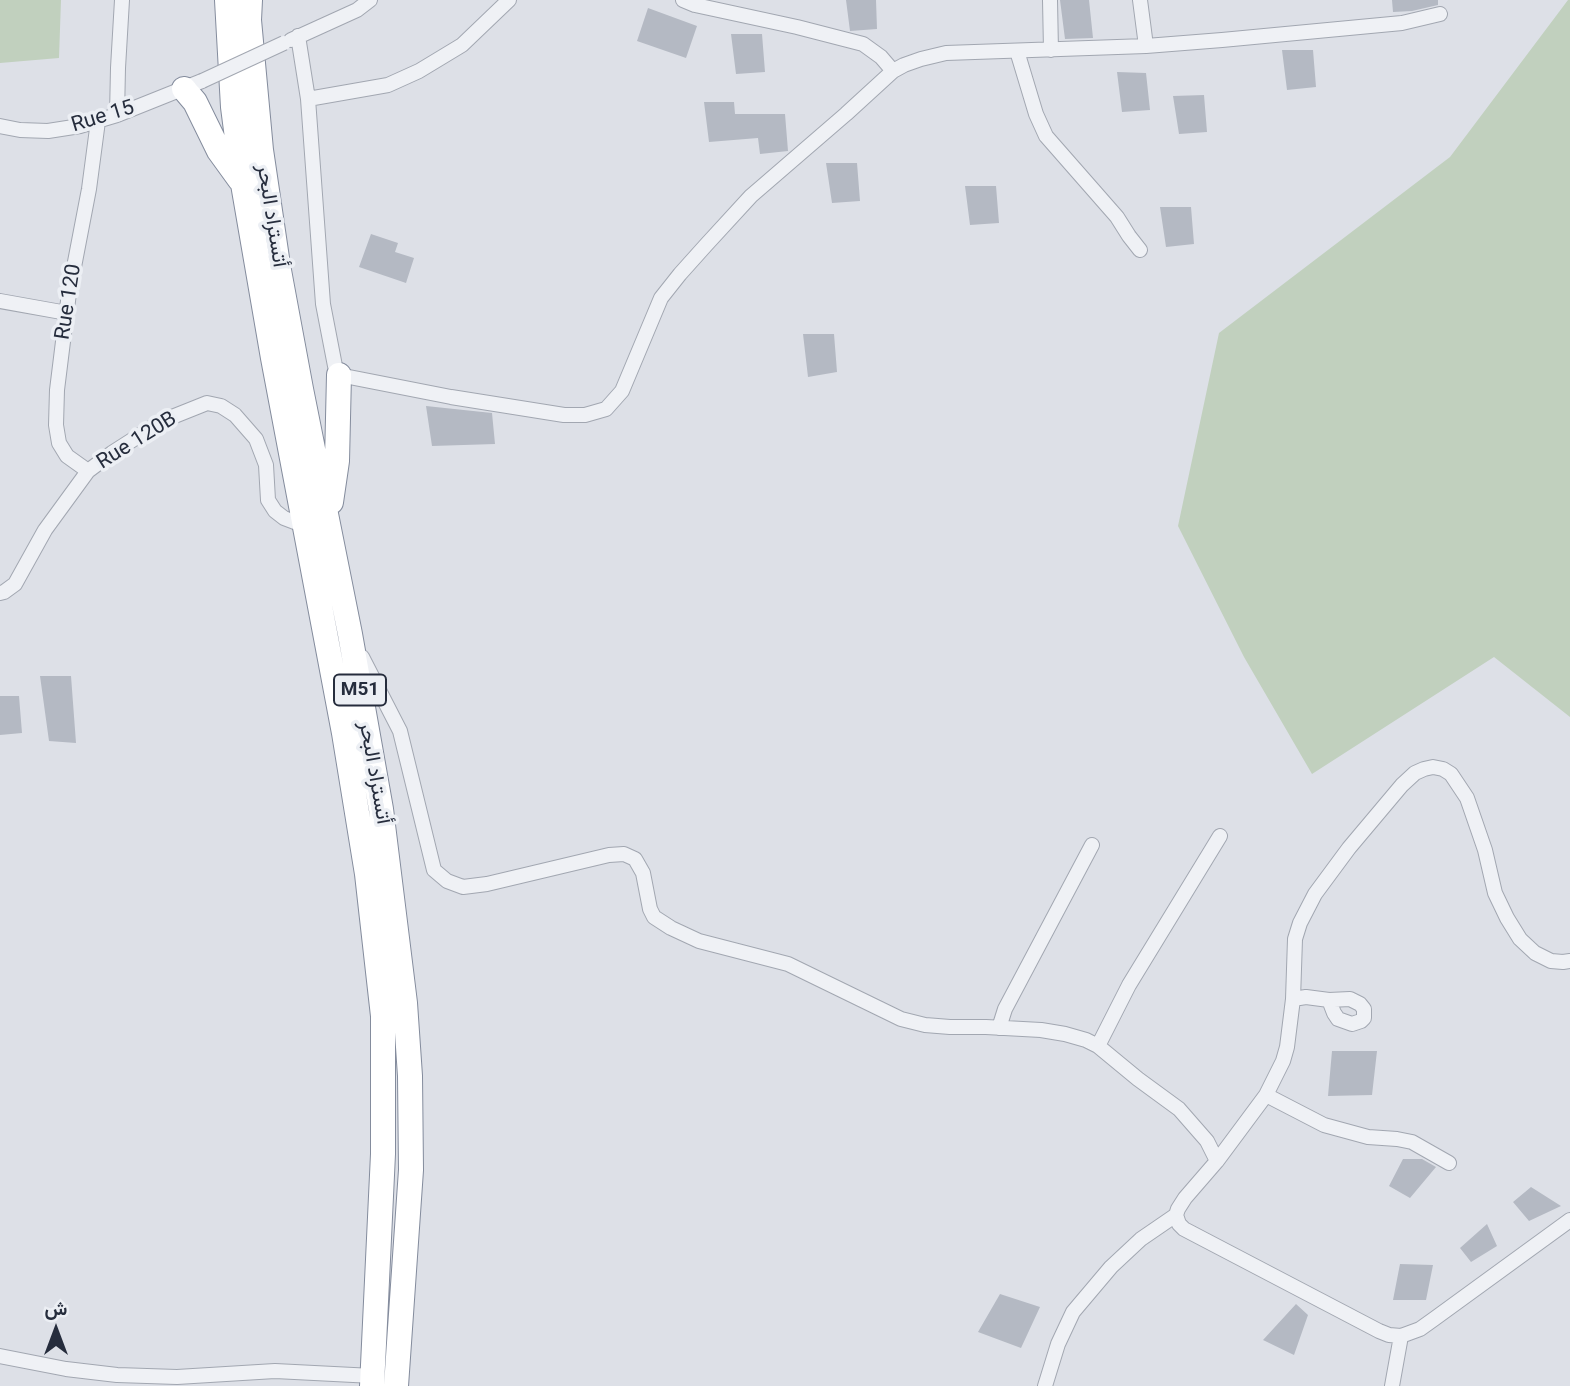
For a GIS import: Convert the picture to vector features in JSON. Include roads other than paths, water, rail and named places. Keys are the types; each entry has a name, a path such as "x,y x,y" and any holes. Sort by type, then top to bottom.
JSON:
{"highway":[{"name":"أتستراد البحر","path":"227,0 233,107 243,184 273,358 316,525 350,634 383,822 405,1003 411,1170 381,1383"},
{"name":"أتستراد البحر","path":"250,0 249,20 261,150 344,733 367,874 383,1016 381,1383"},
{"path":"193,85 195,102 219,151 243,184"},
{"path":"316,525 337,461 339,375"}],"street":[{"path":"117,115 122,0"},
{"name":"Rue 15","path":"0,126 48,131 80,127 117,115 193,85 357,10 370,0"},
{"path":"308,99 388,85 419,72 461,45 509,0"},
{"path":"683,0 863,44 881,57 893,71"},
{"path":"1050,0 1051,50"},
{"path":"1140,0 1146,46"},
{"path":"291,40 308,99 323,304 330,345 339,375 451,397 564,415 585,415 606,409 622,391 661,299 680,274 751,196 836,124 893,71 904,65 921,58 946,54 1146,46 1402,23 1440,14"},
{"path":"1017,51 1035,114 1046,136 1110,209 1140,250"},
{"name":"Rue 120","path":"88,471 67,456 59,443 56,425 57,390 98,121"},
{"path":"0,301 67,313"},
{"name":"Rue 120B","path":"0,593 15,584 45,530 88,471 162,421 207,403 221,406 234,415 256,439 266,465 268,500 275,511 284,518 316,525"},
{"path":"350,634 400,731 434,870 447,881 463,887 487,884 595,858 624,854 635,859 643,873 654,917 699,941 788,964 901,1019 925,1025 999,1027 1065,1034 1098,1046 1179,1109 1207,1141 1217,1161"},
{"path":"1570,961 1551,961 1535,953 1520,939 1495,892 1485,850 1467,798 1451,774 1433,767 1415,773 1349,848 1315,894 1300,923 1296,939 1293,999 1283,1061 1266,1095 1217,1161 1185,1198 1176,1215 1184,1229 1379,1331 1401,1336 1420,1329 1570,1220"},
{"path":"1098,1046 1129,985 1220,836"},
{"path":"999,1027 1005,1009 1092,845"},
{"path":"1293,999 1306,997 1329,1000"},
{"path":"1266,1095 1324,1125 1368,1137 1412,1142 1449,1163"},
{"path":"1045,1386 1058,1344 1073,1312 1111,1268 1141,1239 1176,1215"},
{"path":"1392,1386 1401,1336"},
{"path":"0,1356 66,1369 117,1375 177,1377 275,1371 381,1383"}]}
